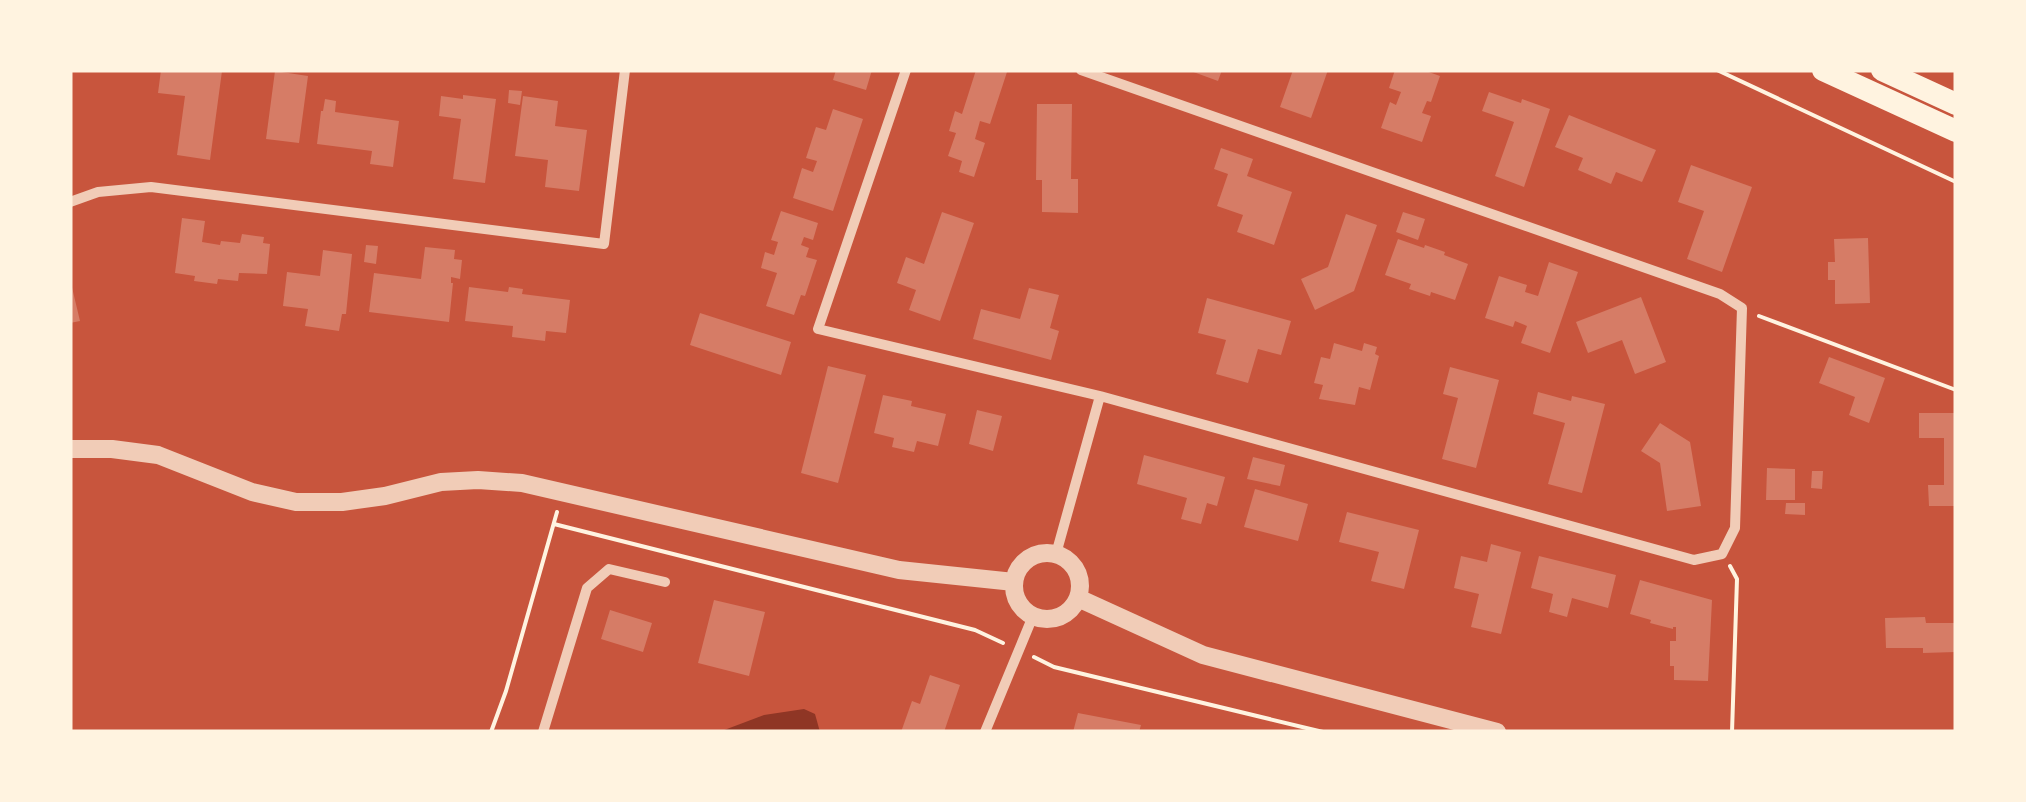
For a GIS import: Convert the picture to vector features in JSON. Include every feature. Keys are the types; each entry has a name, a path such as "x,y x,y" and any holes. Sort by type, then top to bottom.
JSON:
{"highway":[{"path":"1823,70 1956,131"},
{"path":"1882,70 1956,104"}],"street":[{"path":"70,202 98,192 151,186 604,244 625,70"},
{"path":"906,70 818,329 1100,396 1694,560 1722,554 1734,528 1742,308 1720,294 1082,70"},
{"path":"1056,554 1100,396"},
{"path":"70,449 112,448 158,455 252,492 296,502 342,502 442,482 522,484 899,570 1014,582"},
{"path":"1056,554 1074,566 1080,588 1078,598 1064,614 1044,619 1033,616 1018,602 1014,582 1017,571 1034,556 1056,554"},
{"path":"543,732 587,588 609,570 665,582"},
{"path":"1078,598 1203,655 1497,732"},
{"path":"984,732 1033,616"}],"path":[{"path":"1716,70 1956,182"},
{"path":"1742,308 1956,390"},
{"path":"491,732 562,493"},
{"path":"554,524 974,630 1054,667 1322,732"},
{"path":"1722,554 1737,579 1732,732"}],"shaded area":[{"path":"804,709 815,714 820,732 719,732 764,715"}],"building":[{"path":"161,70 222,71 210,160 177,155 185,96 158,93"},
{"path":"836,70 872,70 866,90 833,80"},
{"path":"976,70 1007,72 990,124 980,121 975,139 985,143 974,177 959,172 962,161 948,156 956,133 949,131 955,111 962,114"},
{"path":"1188,70 1222,70 1218,81"},
{"path":"1293,70 1328,70 1311,118 1280,107"},
{"path":"1395,70 1423,70 1440,76 1431,102 1427,101 1422,113 1431,116 1422,142 1381,128 1390,102 1396,105 1401,92 1389,88"},
{"path":"275,71 308,76 299,143 266,139"},
{"path":"509,90 522,91 520,105 508,103"},
{"path":"1489,92 1550,109 1524,187 1495,176 1514,122 1482,111"},
{"path":"463,95 496,99 485,183 453,179 461,119 439,116 441,96 463,99"},
{"path":"523,96 558,101 555,126 587,130 579,191 545,187 548,160 515,156"},
{"path":"325,99 336,101 335,112 399,121 393,167 370,164 372,151 317,144"},
{"path":"1037,104 1072,104 1071,179 1078,179 1078,213 1042,212 1042,180 1036,180"},
{"path":"833,109 863,119 833,211 793,198 802,168 813,172 817,161 806,158 816,127 826,130"},
{"path":"1569,115 1656,150 1642,182 1616,172 1611,184 1578,170 1583,158 1555,147"},
{"path":"1221,148 1253,159 1247,176 1292,192 1274,245 1237,232 1243,215 1217,206 1228,174 1214,169"},
{"path":"1691,165 1752,187 1722,272 1687,259 1704,211 1678,202"},
{"path":"781,211 818,223 813,240 804,237 801,245 809,248 806,257 817,260 794,315 766,306 777,273 761,268 765,252 774,255 778,242 771,240"},
{"path":"942,212 974,223 940,321 909,310 916,290 897,283 906,257 924,264"},
{"path":"1403,212 1425,219 1418,240 1396,232"},
{"path":"1346,214 1377,225 1354,291 1315,310 1301,279 1328,267"},
{"path":"182,218 205,221 202,242 240,243 242,234 264,237 263,243 270,244 267,274 239,273 238,281 218,279 217,284 175,273"},
{"path":"1868,238 1870,303 1835,304 1835,280 1828,280 1828,262 1835,262 1834,239"},
{"path":"1398,239 1445,252 1444,255 1468,264 1455,300 1409,289 1411,284 1385,275"},
{"path":"366,245 378,246 376,264 364,262"},
{"path":"425,247 455,250 454,259 462,260 460,279 451,277 449,322 369,312 374,273 421,279"},
{"path":"323,250 352,254 346,314 342,314 339,331 305,326 308,309 283,306 287,272 320,276"},
{"path":"1549,262 1578,272 1550,353 1521,343 1527,326 1515,321 1513,327 1485,318 1499,276 1527,285 1525,292 1538,296"},
{"path":"70,279 80,321 70,323"},
{"path":"469,287 508,292 509,287 523,289 522,294 570,300 566,333 546,331 545,341 512,337 513,326 465,321"},
{"path":"1029,288 1059,295 1050,328 1059,331 1051,360 973,339 981,309 1020,319"},
{"path":"1641,297 1666,362 1635,374 1622,340 1588,353 1576,322"},
{"path":"1207,298 1291,321 1281,355 1258,349 1248,383 1216,374 1226,340 1198,333"},
{"path":"700,313 791,342 781,375 690,345"},
{"path":"1334,343 1362,351 1364,343 1377,347 1375,354 1379,356 1370,390 1359,387 1355,405 1319,399 1323,385 1314,383 1321,357 1330,359"},
{"path":"1829,357 1885,378 1869,423 1849,415 1855,397 1819,383"},
{"path":"828,366 866,375 838,483 801,473"},
{"path":"1450,367 1499,380 1476,468 1442,459 1458,398 1443,394"},
{"path":"1538,392 1571,401 1572,396 1605,404 1582,493 1548,484 1565,423 1533,414"},
{"path":"883,395 946,414 938,446 917,441 914,452 892,447 894,438 874,433"},
{"path":"977,410 1002,416 993,451 969,444"},
{"path":"1919,413 1956,413 1956,506 1929,506 1928,485 1944,485 1944,438 1919,438"},
{"path":"1660,423 1690,442 1701,506 1667,511 1660,463 1641,451"},
{"path":"1144,455 1225,477 1217,506 1207,503 1201,524 1181,519 1187,498 1137,484"},
{"path":"1253,457 1285,465 1280,486 1247,479"},
{"path":"1767,468 1795,469 1795,500 1766,500"},
{"path":"1812,471 1823,471 1822,489 1811,488"},
{"path":"1255,489 1308,504 1298,541 1244,527"},
{"path":"1786,503 1805,503 1805,515 1785,514"},
{"path":"1347,512 1419,530 1404,589 1371,581 1379,552 1339,542"},
{"path":"1491,544 1521,552 1501,634 1471,627 1479,594 1454,588 1461,556 1487,562"},
{"path":"1539,556 1616,575 1608,608 1572,598 1567,617 1549,612 1553,594 1531,588"},
{"path":"1640,580 1712,600 1708,681 1674,680 1670,641 1676,641 1676,627 1650,623 1651,620 1630,614"},
{"path":"714,600 765,612 749,676 698,663"},
{"path":"610,610 652,623 643,652 601,639"},
{"path":"1925,617 1926,623 1956,623 1956,652 1886,648 1885,618"},
{"path":"930,675 960,685 944,732 901,732 912,701 920,704"},
{"path":"1078,713 1141,725 1139,732 1073,732"}]}
